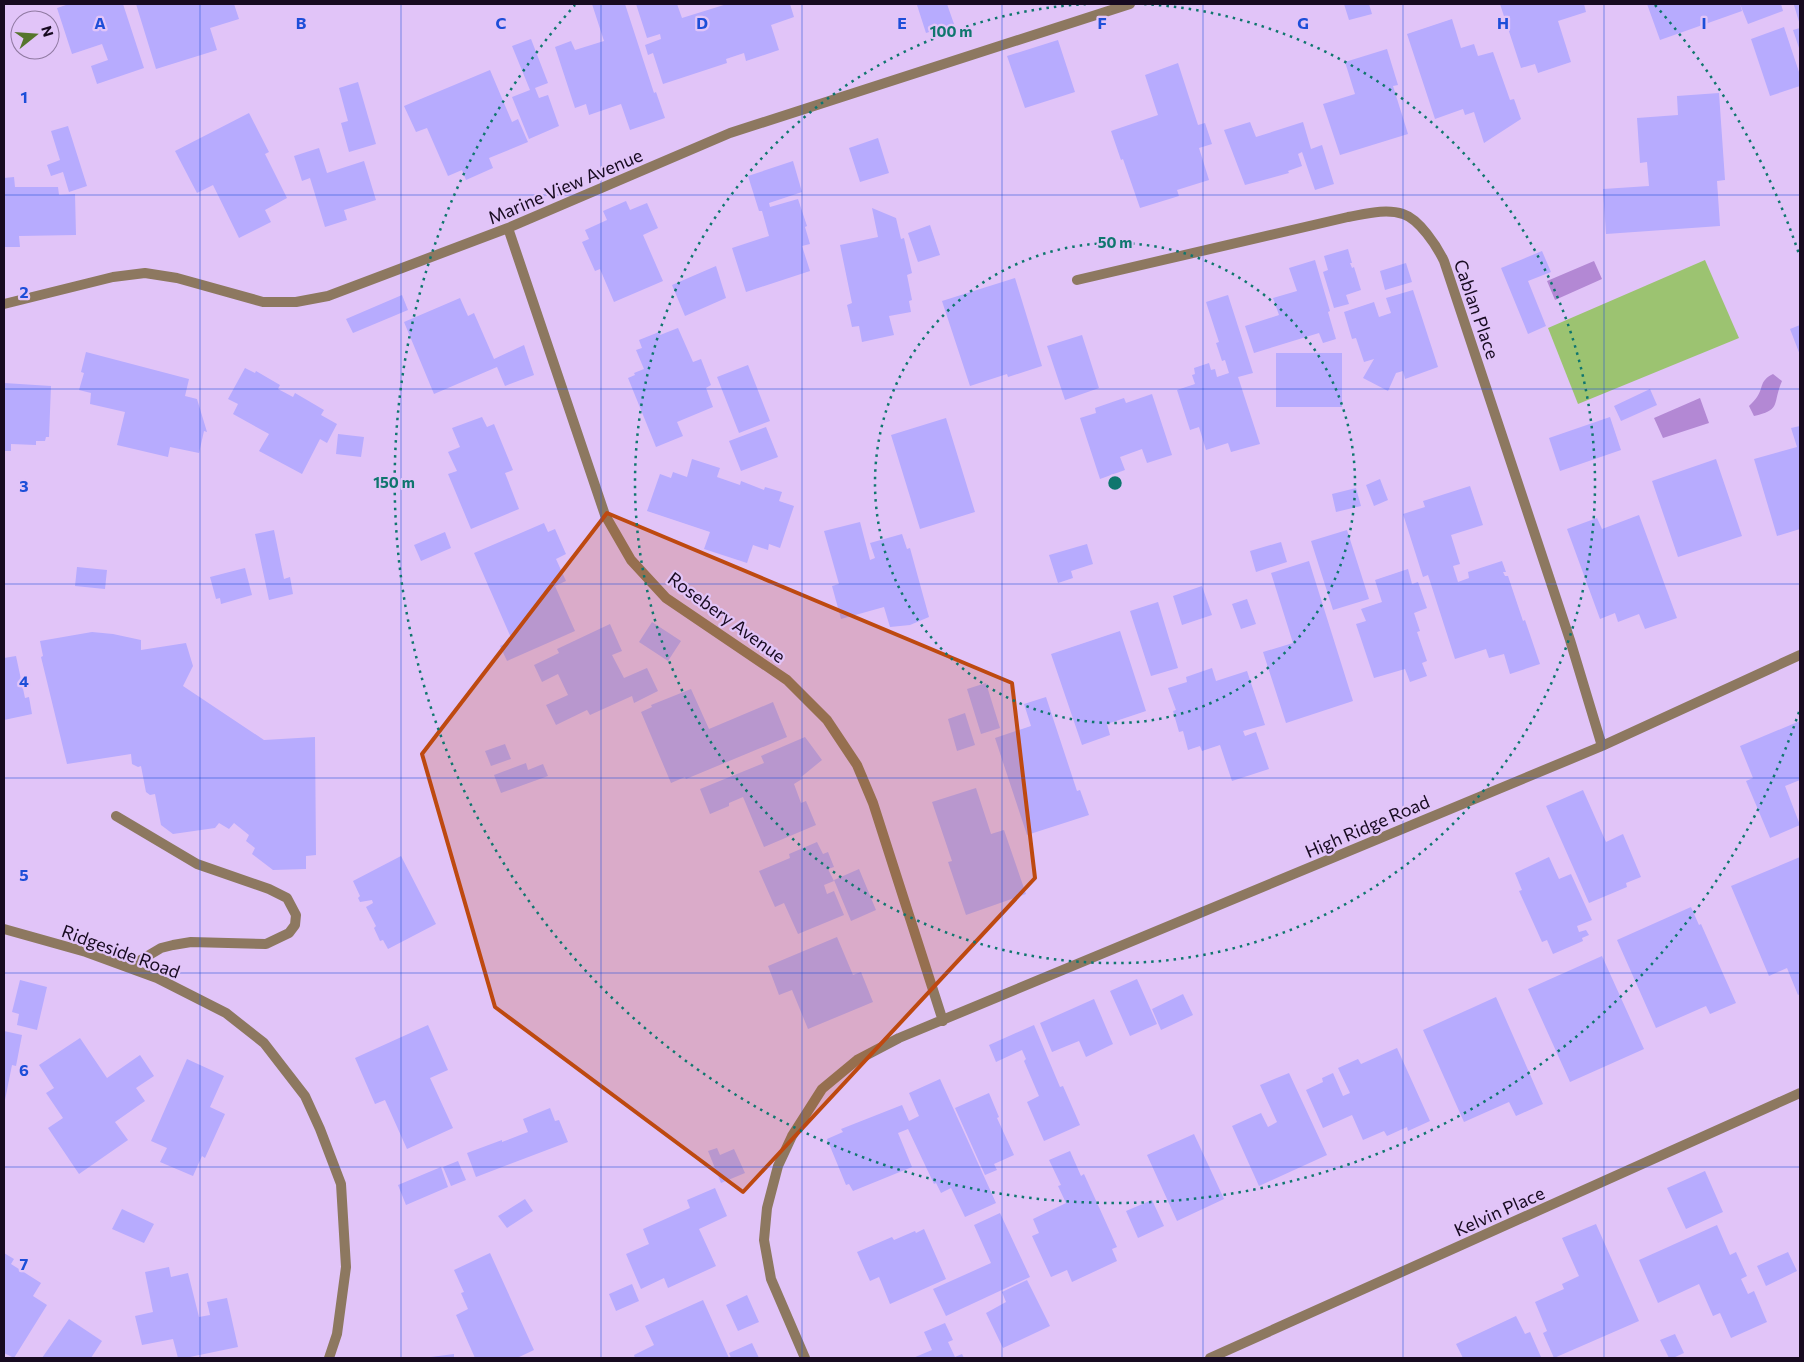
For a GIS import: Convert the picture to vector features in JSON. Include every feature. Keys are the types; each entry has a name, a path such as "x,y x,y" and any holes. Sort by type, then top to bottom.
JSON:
{"street":[{"name":"Marine View Avenue","path":"4,304 113,277 145,273 177,278 263,302 296,302 328,296 508,228 730,133 1130,4"},
{"name":"Cablan Place","path":"1078,280 1348,217 1380,212 1404,214 1420,226 1435,244 1444,261 1564,622 1602,746"},
{"name":"Rosebery Avenue","path":"508,228 605,515 631,560 666,598 787,680 827,720 857,765 873,803 943,1021"},
{"name":"High Ridge Road","path":"804,1358 771,1279 764,1240 767,1208 778,1166 792,1136 822,1088 857,1060 899,1038 1602,746 1800,654"},
{"path":"116,816 197,864 269,889 287,898 296,915 294,925 289,933 266,944 191,942 173,945 161,948 129,968"},
{"name":"Ridgeside Road","path":"4,929 86,952 157,978 226,1013 264,1043 305,1096 341,1184 346,1267 337,1334 329,1358"},
{"name":"Kelvin Place","path":"1210,1358 1800,1094"}],"highlighted area":[{"path":"607,513 1012,683 1035,878 743,1192 495,1007 422,754"}],"green space":[{"path":"1705,260 1739,338 1578,404 1548,328"}],"shaded area":[{"path":"1594,261 1602,279 1555,300 1547,281"},
{"path":"1773,374 1782,381 1775,405 1769,411 1754,416 1749,406 1757,397 1766,379"},
{"path":"1700,398 1709,423 1663,438 1654,418"}],"building":[{"path":"69,4 123,4 144,68 97,84 91,66 108,60 102,44 72,54 60,17 60,10 57,8"},
{"path":"136,4 234,4 239,19 210,28 217,50 156,69"},
{"path":"592,4 625,4 654,93 656,92 665,118 630,130 621,104 589,115 586,104 575,108 555,47 571,41 575,50 604,41"},
{"path":"636,4 677,4 682,18 727,4 790,4 794,17 771,25 779,50 746,61 744,53 726,59 727,63 663,84 653,53 648,55 645,45 661,39 660,34 647,38"},
{"path":"947,4 954,24 926,33 917,5"},
{"path":"1344,4 1369,4 1372,14 1349,20"},
{"path":"1500,4 1584,4 1586,12 1558,21 1571,62 1538,73 1535,64 1521,68"},
{"path":"1647,4 1740,4 1742,11 1660,40"},
{"path":"1740,4 1781,4 1783,11 1748,24"},
{"path":"1800,4 1800,25 1794,5"},
{"path":"1452,19 1461,48 1474,44 1478,56 1493,52 1510,100 1514,99 1521,119 1484,143 1474,112 1465,115 1463,109 1435,119 1407,34"},
{"path":"1784,27 1800,75 1800,86 1770,96 1751,39"},
{"path":"1800,28 1800,51 1793,30"},
{"path":"531,39 548,83 535,88 539,98 548,95 559,126 529,139 512,97 530,90 512,46"},
{"path":"1058,40 1075,92 1025,108 1007,56"},
{"path":"1387,49 1398,85 1393,86 1408,134 1340,155 1323,104 1355,94 1345,62"},
{"path":"1178,63 1198,125 1205,123 1212,144 1199,148 1209,180 1177,190 1179,196 1140,208 1111,131 1158,115 1145,75"},
{"path":"490,70 512,122 518,119 528,142 489,158 493,168 466,180 462,170 448,176 427,128 416,132 404,106"},
{"path":"358,82 376,144 349,152 341,123 348,121 339,88"},
{"path":"1719,93 1725,180 1717,181 1720,226 1606,234 1603,189 1649,186 1647,162 1640,163 1637,118 1678,115 1677,96"},
{"path":"249,113 269,152 265,154 287,198 265,210 271,222 239,238 213,185 197,193 175,151"},
{"path":"1250,122 1256,137 1303,122 1311,149 1322,145 1334,184 1315,190 1302,152 1298,154 1302,166 1288,171 1289,173 1245,185 1224,130"},
{"path":"68,126 87,186 69,192 63,172 51,176 47,165 60,160 51,131"},
{"path":"878,138 889,173 860,182 849,148"},
{"path":"319,148 327,173 364,161 376,200 344,210 347,220 325,227 310,178 302,181 294,156"},
{"path":"793,161 802,192 769,203 770,207 798,199 807,226 805,227 810,244 802,246 810,271 746,292 732,248 769,236 762,211 759,211 748,176"},
{"path":"14,177 15,187 58,187 59,195 75,194 76,235 19,236 20,247 4,247 4,178"},
{"path":"626,201 630,210 647,203 658,228 643,235 663,281 614,302 600,269 595,271 582,242 589,239 585,230 607,220 603,211"},
{"path":"872,208 896,218 901,239 904,238 912,273 907,275 912,300 909,301 911,312 889,316 894,335 862,342 859,326 852,327 847,305 852,303 840,245 878,237"},
{"path":"930,225 940,255 918,262 908,233"},
{"path":"1348,249 1352,263 1350,263 1352,268 1354,267 1361,290 1346,295 1349,304 1334,308 1323,272 1328,270 1324,256"},
{"path":"1542,251 1551,272 1528,281 1546,326 1528,334 1501,268"},
{"path":"1315,260 1336,339 1323,343 1319,333 1254,353 1245,326 1279,315 1273,298 1297,291 1289,268"},
{"path":"1406,263 1412,282 1385,290 1380,271"},
{"path":"716,266 726,298 685,316 672,285"},
{"path":"1015,278 1042,366 1008,377 1007,374 970,386 942,301"},
{"path":"1413,290 1438,367 1405,379 1403,371 1396,373 1388,391 1363,378 1374,359 1364,362 1356,338 1352,339 1344,312 1374,302 1379,317 1391,313 1386,298"},
{"path":"402,295 408,310 353,333 346,319"},
{"path":"1228,295 1253,373 1238,377 1260,444 1231,452 1228,443 1206,450 1199,427 1190,430 1177,390 1195,384 1192,375 1195,374 1194,368 1209,363 1211,370 1215,369 1217,377 1229,373 1225,360 1222,361 1216,343 1219,342 1206,302"},
{"path":"460,298 468,316 474,313 494,359 524,345 534,375 505,386 497,367 434,394 404,322"},
{"path":"1800,325 1800,355 1790,329"},
{"path":"678,328 693,362 701,359 711,385 706,388 713,407 677,422 683,436 656,447 628,378 644,369 636,350 642,348 639,340 659,332 660,335"},
{"path":"1082,335 1099,388 1065,400 1047,346"},
{"path":"86,352 189,379 185,396 197,399 207,432 204,431 199,453 170,447 168,457 117,445 125,412 90,404 91,393 79,390 84,373 81,372"},
{"path":"1276,353 1342,353 1342,407 1276,407"},
{"path":"748,365 770,421 739,433 717,377"},
{"path":"245,368 255,373 256,371 280,385 278,389 293,397 295,393 324,410 321,415 337,424 327,443 320,439 302,474 259,451 269,434 233,414 238,404 228,399"},
{"path":"4,383 51,386 49,437 46,437 45,441 36,441 36,445 11,444 11,451 4,451"},
{"path":"1650,389 1657,405 1621,421 1614,406"},
{"path":"1152,394 1172,455 1147,463 1142,449 1120,457 1125,470 1100,479 1080,418 1096,413 1095,408 1124,398 1126,403"},
{"path":"482,417 487,427 494,424 513,470 505,473 519,509 471,529 448,474 457,471 448,452 460,447 452,428"},
{"path":"1610,417 1621,450 1560,471 1549,438"},
{"path":"946,418 975,512 920,529 891,435"},
{"path":"1800,426 1800,529 1777,536 1754,459 1797,447 1791,428"},
{"path":"766,427 778,457 741,471 729,441"},
{"path":"338,434 364,437 361,457 336,454"},
{"path":"692,459 720,468 717,477 740,485 741,481 764,490 765,487 782,492 779,501 794,506 780,548 769,544 768,550 753,545 747,563 704,549 710,532 647,511 660,474 671,478 673,472 687,477"},
{"path":"1716,459 1742,536 1678,557 1652,481"},
{"path":"1380,479 1388,500 1374,506 1366,485"},
{"path":"1470,486 1483,525 1451,535 1460,564 1453,566 1458,582 1469,578 1468,572 1502,561 1506,572 1503,572 1505,576 1508,576 1540,664 1510,674 1504,654 1489,658 1486,649 1455,659 1428,575 1423,577 1403,514 1425,507 1423,501"},
{"path":"1356,488 1361,506 1336,512 1332,494"},
{"path":"1639,515 1677,618 1645,629 1639,614 1618,622 1615,613 1600,619 1567,529 1597,518 1602,529"},
{"path":"860,522 870,560 875,558 870,543 902,534 907,549 910,548 929,617 910,625 890,627 884,607 841,619 832,586 839,584 824,531"},
{"path":"544,523 548,532 555,529 566,554 556,559 566,581 555,586 575,631 507,661 500,646 512,640 474,553"},
{"path":"274,530 284,579 290,577 293,594 269,600 255,534"},
{"path":"1347,530 1369,599 1333,610 1311,541"},
{"path":"445,532 451,548 421,561 414,545"},
{"path":"1281,542 1287,562 1256,572 1250,551"},
{"path":"1087,544 1093,564 1071,571 1073,578 1058,583 1049,555"},
{"path":"1309,561 1353,701 1286,723 1263,652 1293,643 1271,573"},
{"path":"77,567 107,570 105,589 75,586"},
{"path":"245,568 252,595 221,604 220,598 216,599 210,577"},
{"path":"1408,569 1412,584 1418,582 1427,608 1414,613 1420,631 1417,632 1427,661 1422,663 1427,676 1410,682 1405,669 1374,678 1356,624 1366,621 1361,609 1382,602 1375,580"},
{"path":"1202,586 1212,615 1182,625 1173,596"},
{"path":"1247,599 1256,624 1241,629 1232,604"},
{"path":"1158,602 1178,668 1151,676 1130,611"},
{"path":"652,622 681,641 668,661 639,642"},
{"path":"610,624 622,651 612,655 624,678 647,668 658,691 634,703 632,696 590,715 587,710 556,725 546,705 568,695 558,674 542,682 534,665 559,653 557,649"},
{"path":"1120,631 1146,711 1107,724 1110,735 1082,745 1051,654"},
{"path":"92,632 141,640 141,650 186,643 193,666 183,686 264,740 315,737 316,855 306,856 306,869 273,870 252,854 255,848 246,841 249,835 234,823 229,829 219,823 215,828 173,834 161,825 155,794 150,795 146,792 141,766 138,767 132,764 131,754 67,764 41,657 43,656 40,641"},
{"path":"16,656 25,698 29,697 32,714 4,720 4,658"},
{"path":"1212,668 1216,681 1247,671 1265,725 1243,731 1245,736 1256,732 1269,769 1232,781 1220,745 1202,751 1200,746 1188,750 1183,731 1179,732 1173,711 1176,710 1168,688 1187,682 1186,677"},
{"path":"986,683 1000,728 981,734 967,689"},
{"path":"691,689 709,729 773,702 787,737 686,779 685,777 671,783 641,712 652,707 651,705"},
{"path":"1046,697 1077,791 1080,790 1089,815 1027,835 995,738 1031,726 1024,704"},
{"path":"965,713 975,745 957,751 948,719"},
{"path":"1800,721 1800,780 1785,786 1800,825 1770,838 1746,781 1753,778 1740,746"},
{"path":"805,737 822,760 794,784 801,803 806,801 816,825 764,847 743,797 729,803 729,806 710,814 700,789 764,763 761,756"},
{"path":"505,744 511,759 491,766 485,751"},
{"path":"526,763 528,770 543,764 548,776 501,793 494,775"},
{"path":"976,788 991,834 1004,830 1026,894 966,915 948,862 952,861 932,802"},
{"path":"1583,790 1606,842 1623,834 1641,877 1626,883 1627,887 1589,903 1546,806"},
{"path":"817,842 823,854 828,852 834,867 828,869 834,881 824,885 827,894 834,891 844,915 798,934 784,903 775,907 759,871 790,858 789,854"},
{"path":"401,856 436,924 388,949 383,940 380,941 374,928 376,926 366,907 373,903 372,900 360,902 358,898 360,896 353,881"},
{"path":"1549,857 1559,879 1571,874 1592,920 1577,926 1579,932 1586,930 1589,935 1582,938 1583,941 1553,954 1547,940 1542,942 1519,891 1522,890 1515,873"},
{"path":"1800,857 1800,994 1798,995 1787,968 1769,976 1731,886"},
{"path":"859,869 876,910 851,921 834,880"},
{"path":"1691,907 1699,925 1701,924 1736,1003 1710,1014 1706,1006 1656,1028 1617,940"},
{"path":"837,937 853,975 861,972 873,1002 808,1029 792,990 779,995 768,966"},
{"path":"1602,956 1644,1049 1570,1082 1528,989"},
{"path":"1137,979 1157,1024 1130,1036 1110,991"},
{"path":"20,980 47,987 37,1030 17,1025 19,1014 12,1012"},
{"path":"1183,994 1193,1015 1161,1030 1152,1009"},
{"path":"1496,997 1543,1104 1516,1116 1509,1102 1464,1122 1423,1030"},
{"path":"1094,999 1113,1044 1086,1057 1079,1041 1052,1052 1040,1023"},
{"path":"428,1025 448,1070 430,1078 453,1128 407,1149 385,1100 375,1104 355,1058"},
{"path":"1034,1025 1060,1087 1063,1086 1080,1125 1044,1141 1027,1102 1039,1096 1024,1061 1026,1059 1022,1050 996,1062 989,1045"},
{"path":"4,1031 22,1035 16,1066 12,1065 5,1100"},
{"path":"80,1038 107,1078 140,1055 154,1076 136,1088 145,1101 115,1122 128,1140 79,1174 48,1128 63,1118 46,1093 54,1088 39,1065"},
{"path":"1397,1048 1430,1121 1408,1131 1407,1127 1387,1136 1384,1131 1363,1140 1352,1115 1323,1128 1306,1090 1323,1082 1322,1078 1333,1073 1343,1096 1350,1093 1338,1068 1358,1059 1361,1064"},
{"path":"187,1059 224,1076 210,1107 225,1114 205,1158 202,1156 193,1176 160,1162 167,1148 151,1141"},
{"path":"1289,1073 1327,1155 1259,1186 1232,1126 1261,1113 1268,1127 1277,1122 1260,1085"},
{"path":"940,1079 996,1203 965,1217 951,1188 941,1193 936,1183 934,1184 908,1129 898,1133 912,1167 853,1191 849,1184 846,1185 827,1139 843,1132 841,1129 902,1105 909,1121 919,1116 909,1093"},
{"path":"989,1093 999,1117 997,1118 1014,1155 994,1164 997,1170 985,1175 955,1108"},
{"path":"550,1108 555,1121 559,1120 568,1142 476,1177 467,1153 528,1132 523,1119"},
{"path":"1194,1134 1224,1199 1177,1221 1147,1155"},
{"path":"717,1148 720,1155 734,1149 745,1173 721,1183 708,1151"},
{"path":"1070,1151 1081,1176 1084,1174 1117,1247 1112,1249 1117,1261 1072,1282 1067,1270 1051,1277 1032,1236 1039,1233 1033,1219 1066,1203 1058,1186 1061,1185 1049,1160"},
{"path":"458,1161 466,1180 451,1186 443,1167"},
{"path":"441,1167 448,1187 406,1205 398,1185"},
{"path":"1705,1171 1723,1212 1686,1229 1667,1188"},
{"path":"715,1188 727,1216 699,1229 716,1266 668,1288 664,1278 641,1289 626,1254 649,1244 643,1229 690,1208 687,1200"},
{"path":"525,1199 533,1211 507,1228 498,1216"},
{"path":"1152,1200 1164,1226 1138,1238 1126,1211"},
{"path":"122,1209 154,1224 144,1243 112,1229"},
{"path":"1000,1213 1030,1277 946,1316 933,1289 991,1263 974,1225"},
{"path":"1596,1224 1639,1321 1554,1358 1543,1333 1547,1331 1535,1302 1564,1289 1562,1284 1579,1276 1562,1238"},
{"path":"1717,1225 1730,1255 1736,1252 1747,1276 1741,1279 1748,1294 1754,1291 1767,1322 1731,1338 1720,1313 1713,1316 1699,1284 1658,1303 1639,1260"},
{"path":"924,1229 946,1279 890,1304 879,1277 870,1281 857,1252 892,1237 894,1240"},
{"path":"1788,1252 1797,1271 1766,1286 1757,1266"},
{"path":"4,1253 14,1259 11,1264 41,1283 33,1296 47,1305 14,1358 4,1353"},
{"path":"490,1253 534,1350 517,1358 475,1358 456,1315 468,1309 461,1293 464,1292 454,1270"},
{"path":"169,1267 171,1277 188,1273 199,1317 210,1315 207,1302 227,1298 238,1347 178,1358 173,1339 142,1345 135,1316 153,1312 145,1272"},
{"path":"1027,1280 1050,1326 1003,1348 986,1313 1006,1302 1002,1292"},
{"path":"632,1284 639,1301 616,1311 609,1294"},
{"path":"747,1295 759,1322 738,1331 726,1305"},
{"path":"703,1300 729,1358 635,1358 634,1355 654,1345 645,1326"},
{"path":"1516,1316 1525,1334 1530,1332 1541,1357 1463,1358 1456,1344"},
{"path":"69,1319 102,1341 91,1358 42,1358"},
{"path":"945,1323 953,1340 948,1342 955,1357 962,1354 964,1358 913,1358 932,1350 924,1332"},
{"path":"1675,1334 1684,1353 1669,1358 1660,1340"},
{"path":"752,1343 759,1358 731,1358 729,1353"},
{"path":"454,1354 454,1358 431,1358 431,1357"}]}
